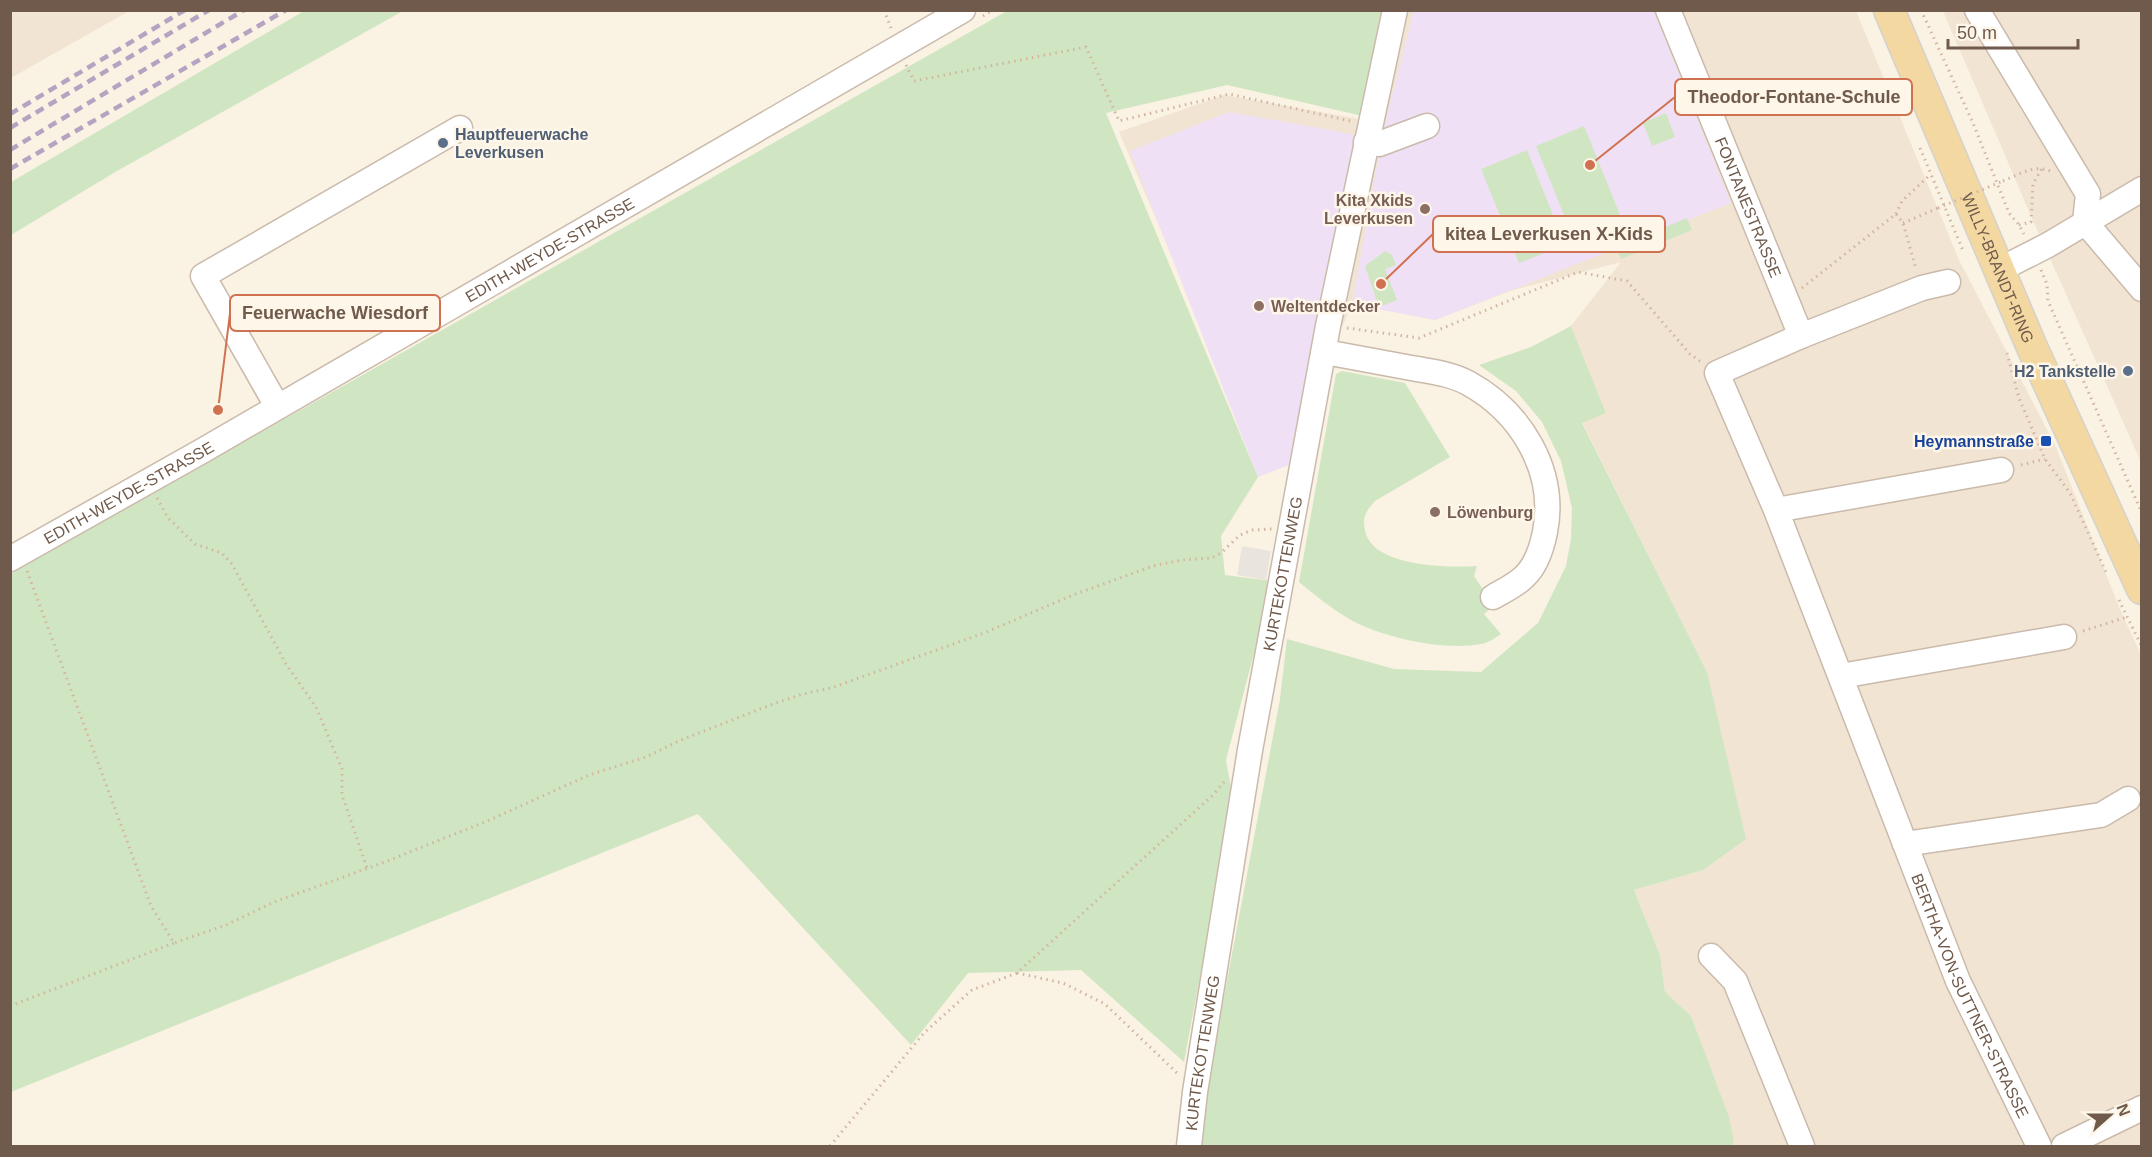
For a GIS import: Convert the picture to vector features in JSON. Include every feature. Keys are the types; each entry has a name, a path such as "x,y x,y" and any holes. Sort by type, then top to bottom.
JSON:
{"main road":[{"name":"WILLY-BRANDT-RING","path":"1889,10 2088,475 2142,590"}],"street":[{"name":"EDITH-WEYDE-STRASSE","path":"17,560 277,406 963,10"},
{"name":"KURTEKOTTENWEG","path":"1190,1143 1195,1092 1250,750 1328,326 1395,10"},
{"name":"FONTANESTRASSE","path":"1668,10 1801,336"},
{"path":"1977,10 2088,194 2085,222 2142,289"},
{"path":"1368,134 1379,144 1427,126"},
{"path":"277,406 203,276 460,128"},
{"path":"1999,270 2048,245 2142,189"},
{"path":"1717,374 1801,336 1922,288 1948,282"},
{"path":"1325,351 1440,373 1466,382 1495,400 1519,427 1533,449 1544,476 1548,500 1547,521 1542,550 1525,577 1493,597"},
{"name":"BERTHA-VON-SUTTNER-STRASSE","path":"1717,374 1776,510 1958,981 2039,1146"},
{"path":"1776,510 2001,470"},
{"path":"1841,676 2064,637"},
{"path":"1905,844 2101,815 2128,799"},
{"path":"1711,956 1735,981 1802,1146"},
{"path":"2064,1146 2142,1108"}],"path":[{"path":"884,10 903,61 914,81 1086,47 1119,121 1229,94 1368,134"},
{"path":"1921,10 1973,123 2009,213 2019,225 2031,222 2032,184 2042,168"},
{"path":"1903,223 2032,169"},
{"path":"1787,301 1896,214 1902,201 1930,174"},
{"path":"1896,214 1903,223 1922,288"},
{"path":"1328,326 1419,338 1578,272 1627,281 1690,354 1717,374"},
{"path":"2047,284 2048,301 2142,513"},
{"path":"2001,470 2045,459"},
{"path":"156,495 168,518 195,544 222,553 232,564 286,664 316,707 342,769 342,795 367,868"},
{"path":"10,1006 226,925 274,902 492,819 589,775 646,757 681,740 773,704 831,688 951,645 1073,595 1153,566 1182,560 1211,558 1221,553 1240,535 1252,530 1292,527"},
{"path":"17,560 151,906 174,943"},
{"path":"2064,637 2127,617"},
{"path":"830,1146 932,1026 972,990 1017,974 1213,795 1228,777"},
{"path":"1017,974 1063,983 1105,1004 1195,1092"}],"shaded area":[{"path":"11,10 129,10 129,11 11,78"},
{"path":"1397,11 1856,11 1959,260 2056,447 2119,607 2141,655 2141,1146 1733,1146 1734,1142 1691,1016 1665,992 1660,955 1634,890 1703,870 1707,672 1582,422 1606,413 1571,326 1621,262 1513,290 1435,320 1352,304 1290,448 1256,453 1119,132 1224,95 1371,121"},
{"path":"1414,11 1654,11 1731,203 1435,320 1352,304 1384,127"},
{"path":"1943,11 2141,11 2141,462 2031,216"},
{"name":"Weltentdecker","path":"1229,112 1357,135 1299,461 1258,477 1130,151"},
{"path":"1242,546 1271,551 1266,580 1237,575"}],"green space":[{"path":"304,11 403,11 117,171 11,235 11,182"},
{"path":"1007,11 1389,11 1367,117 1227,85 1106,113 1258,477 1221,536 1225,575 1273,581 1226,760 1233,799 1184,1062 1081,970 968,973 911,1045 698,814 11,1092 10,574"},
{"path":"1666,113 1675,137 1652,146 1643,123"},
{"path":"1584,126 1623,222 1575,242 1536,146"},
{"path":"1527,150 1565,245 1519,263 1481,169"},
{"path":"1687,218 1692,230 1621,259 1616,247"},
{"path":"1385,251 1392,255 1396,265 1385,269 1397,300 1379,307 1365,266"},
{"path":"1571,326 1606,413 1582,423 1707,672 1746,839 1703,870 1634,890 1660,955 1665,992 1691,1016 1729,1117 1733,1146 1199,1146 1208,1082 1280,699 1287,639 1394,669 1481,672 1538,623 1566,566 1571,539 1572,508 1561,461 1542,422 1516,391 1479,365 1531,347"},
{"path":"1342,371 1405,383 1450,457 1375,501 1364,518 1365,530 1370,542 1381,552 1413,563 1477,566 1474,576 1494,606 1484,614 1501,634 1486,643 1449,646 1414,641 1380,632 1344,616 1299,582 1336,374"}],"railway":[{"path":"10,114 185,10"},
{"path":"10,128 209,10"},
{"path":"10,150 244,10"},
{"path":"10,169 286,10"}],"place":[{"name":"Hauptfeuerwache Leverkusen","path":"443,143"},
{"name":"Theodor-Fontane-Schule","path":"1590,165"},
{"name":"Kita Xkids Leverkusen","path":"1425,209"},
{"name":"kitea Leverkusen X-Kids","path":"1381,284"},
{"name":"Weltentdecker","path":"1259,306"},
{"name":"H2 Tankstelle","path":"2128,371"},
{"name":"Feuerwache Wiesdorf","path":"218,410"},
{"name":"Heymannstraße","path":"2046,441"},
{"name":"Löwenburg","path":"1435,512"}]}
